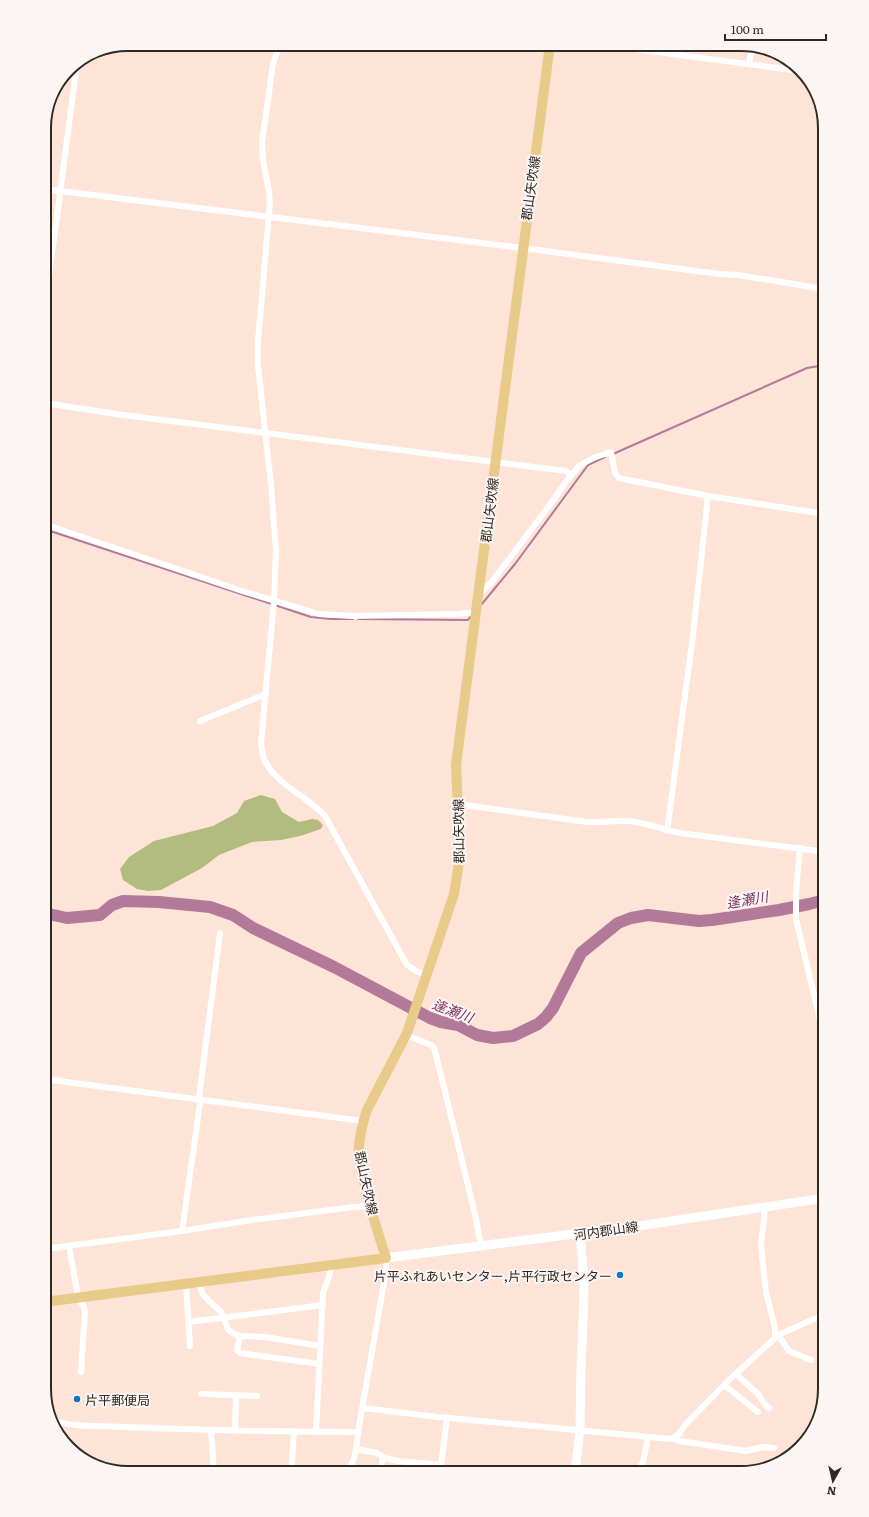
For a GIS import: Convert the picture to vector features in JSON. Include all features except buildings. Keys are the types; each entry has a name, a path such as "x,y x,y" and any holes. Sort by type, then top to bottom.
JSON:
{"main road":[{"name":"郡山矢吹線","path":"386,1258 370,1206 360,1157 360,1139 363,1121 372,1099 393,1062 406,1034 449,910 458,875 460,857 456,765 522,248 549,51"},
{"name":"河内郡山線","path":"386,1258 765,1208 818,1199"},
{"path":"576,1466 580,1429 584,1283 580,1233"},
{"path":"51,1301 386,1258"}],"street":[{"path":"277,51 272,64 262,142 263,160 269,191 258,341 258,366 271,485 276,552 274,601 261,743 264,760 269,768 281,780 319,809 325,816 407,965 418,972 427,975"},
{"path":"650,51 792,70"},
{"path":"749,64 751,52"},
{"path":"51,261 76,71"},
{"path":"51,190 268,218 522,248 818,288"},
{"path":"51,404 123,415 566,471 571,476"},
{"path":"479,594 491,583 579,466 611,452 615,472 619,478 708,496 818,513"},
{"path":"667,831 693,635 708,496"},
{"path":"51,526 242,591 318,614 352,616 458,614 476,612"},
{"path":"200,721 266,694"},
{"path":"458,804 587,822 629,821 642,823 667,831 818,851"},
{"path":"800,848 796,892 796,920 818,1012"},
{"path":"182,1231 200,1103 199,1099 220,933"},
{"path":"406,1034 431,1045 434,1048 475,1214 480,1246"},
{"path":"51,1080 363,1121"},
{"path":"51,1248 252,1220 370,1206"},
{"path":"765,1208 761,1246 768,1301 777,1335 789,1351 811,1360"},
{"path":"69,1246 78,1298 85,1311 81,1372"},
{"path":"350,1466 356,1449 386,1271 386,1258"},
{"path":"316,1432 324,1288 328,1281 331,1264"},
{"path":"199,1282 203,1295 221,1312 230,1331 240,1336 265,1337 320,1346"},
{"path":"186,1284 190,1346"},
{"path":"189,1322 323,1305"},
{"path":"362,1408 447,1418 580,1429 665,1439 673,1438 677,1436 686,1424 724,1385 770,1344 777,1335 818,1317"},
{"path":"240,1336 237,1350 240,1353 319,1364"},
{"path":"736,1374 758,1394 765,1405 769,1408"},
{"path":"724,1385 758,1412"},
{"path":"201,1394 257,1396"},
{"path":"235,1430 236,1396"},
{"path":"356,1449 398,1461 441,1465 447,1418"},
{"path":"59,1423 211,1430 358,1432"},
{"path":"211,1430 214,1466"},
{"path":"291,1466 294,1432"},
{"path":"641,1466 648,1437"},
{"path":"673,1438 677,1441 746,1451 763,1447 774,1448"},
{"path":"381,1466 383,1457"}],"green space":[{"path":"261,795 275,799 282,812 299,822 312,819 318,820 323,825 321,829 281,840 252,842 219,855 202,868 161,890 148,891 137,889 123,880 120,869 129,857 154,841 213,826 237,813 244,801"}],"waterway":[{"path":"613,454 807,368 818,366"},
{"path":"481,605 515,564 588,465 605,457"},
{"path":"51,531 311,617 353,619"},
{"path":"358,619 468,620 471,616"},
{"name":"逢瀬川","path":"51,915 67,918 100,915 112,905 123,901 159,902 210,907 233,915 253,928 334,967 430,1018 441,1022 458,1025 477,1035 493,1038 513,1036 538,1024 546,1017 553,1008 581,953 618,923 631,918 648,915 699,921 712,920 779,910 818,902"}],"place":[{"name":"片平ふれあいセンター,片平行政センター","path":"620,1275"},
{"name":"片平郵便局","path":"77,1399"}]}
